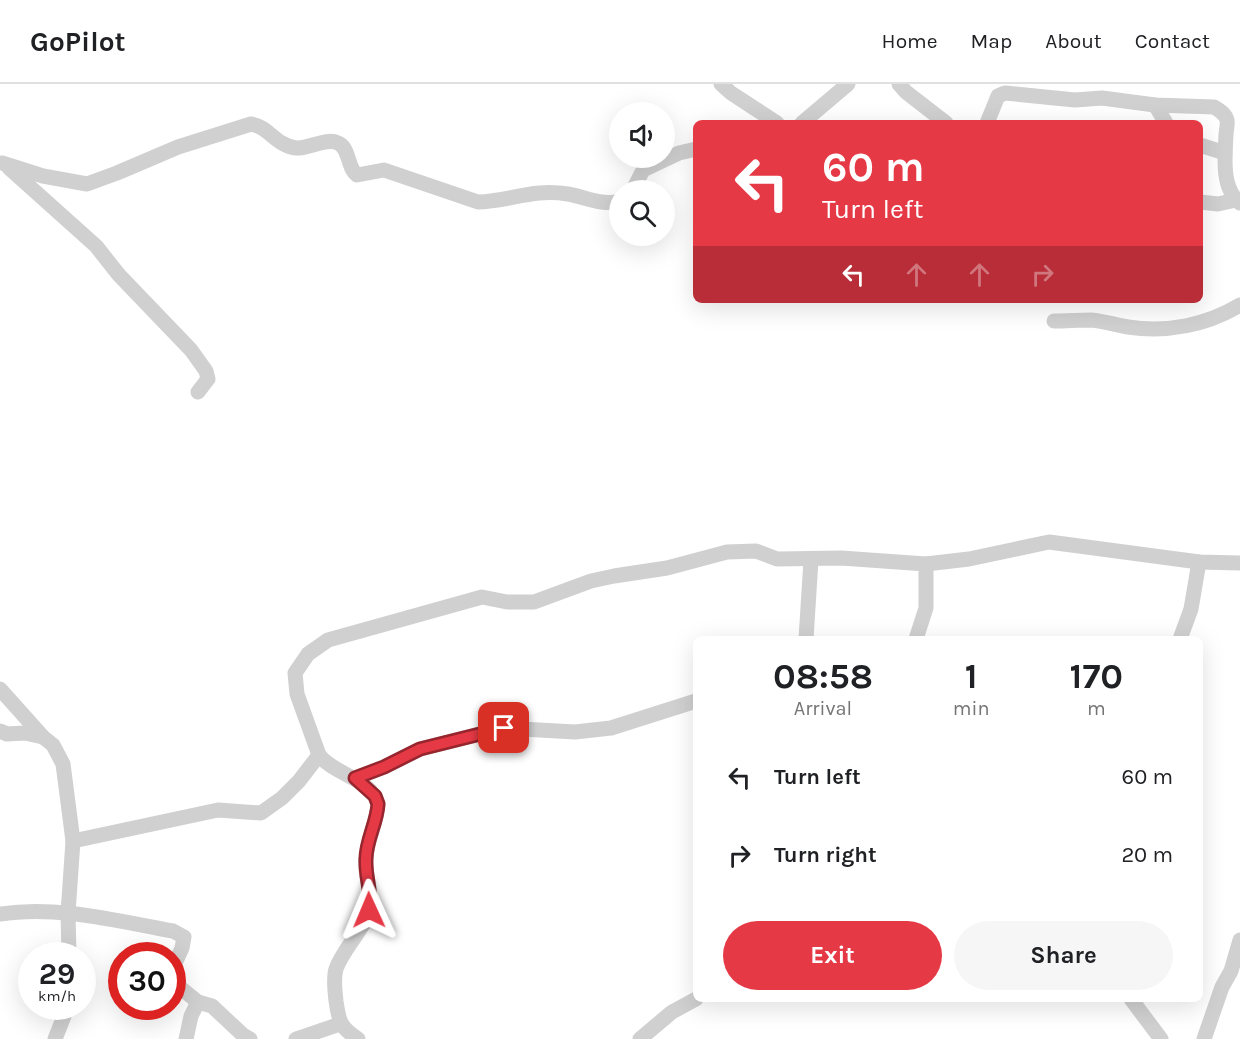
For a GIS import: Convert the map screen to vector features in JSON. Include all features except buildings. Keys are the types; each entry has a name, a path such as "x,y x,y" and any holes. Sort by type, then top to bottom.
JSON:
{"street":[{"path":"721,84 772,120"},
{"path":"806,120 848,84"},
{"path":"899,84 942,120"},
{"path":"988,120 998,96 1005,93 1075,100 1103,91 1155,105 1214,107 1222,112 1227,120 1225,153 1227,180 1232,195 1238,201"},
{"path":"1155,105 1164,120"},
{"path":"1,162 43,176 87,184 178,147 251,124 263,128 273,139 282,144 296,148 330,142 339,143 344,148 353,172 357,175 384,170 478,202 490,202 537,192 570,194 602,203 609,202"},
{"path":"1203,146 1225,153"},
{"path":"638,180 643,170 680,153 693,150"},
{"path":"1,162 83,232 119,275 191,351 206,371 208,379 198,392"},
{"path":"1203,204 1238,201"},
{"path":"1054,321 1090,320 1129,327 1168,328 1193,325 1224,315 1240,305"},
{"path":"358,1039 340,1024 335,974 340,960 366,919 369,910 371,897 366,856 378,804 375,796 355,778 342,773 319,755 297,694 295,673 308,654 328,640 482,597 507,602 534,602 591,581 667,568 727,552 756,551 777,559 841,558 926,564 969,559 1049,542 1199,562 1240,563"},
{"path":"806,636 811,560"},
{"path":"1181,636 1191,609 1199,562"},
{"path":"917,636 926,608 926,564"},
{"path":"0,689 43,738 53,745 63,764 73,841 68,913 69,942"},
{"path":"355,778 420,749 504,728 575,732 611,728 693,702"},
{"path":"0,731 7,734 25,733 43,738"},
{"path":"73,841 218,810 261,813 282,798 299,781 319,755"},
{"path":"0,914 68,913 173,931 184,937 183,942"},
{"path":"1204,1039 1222,987 1231,971 1240,940"},
{"path":"186,992 198,1002 212,1006 250,1039"},
{"path":"640,1039 672,1012 693,1001"},
{"path":"186,1039 191,1016 198,1002"},
{"path":"1133,1002 1161,1039"},
{"path":"55,1039 62,1020"},
{"path":"296,1039 340,1024"}],"route":[{"path":"369,910 371,897 366,856 378,804 377,798 355,778 420,749 504,728"}]}
